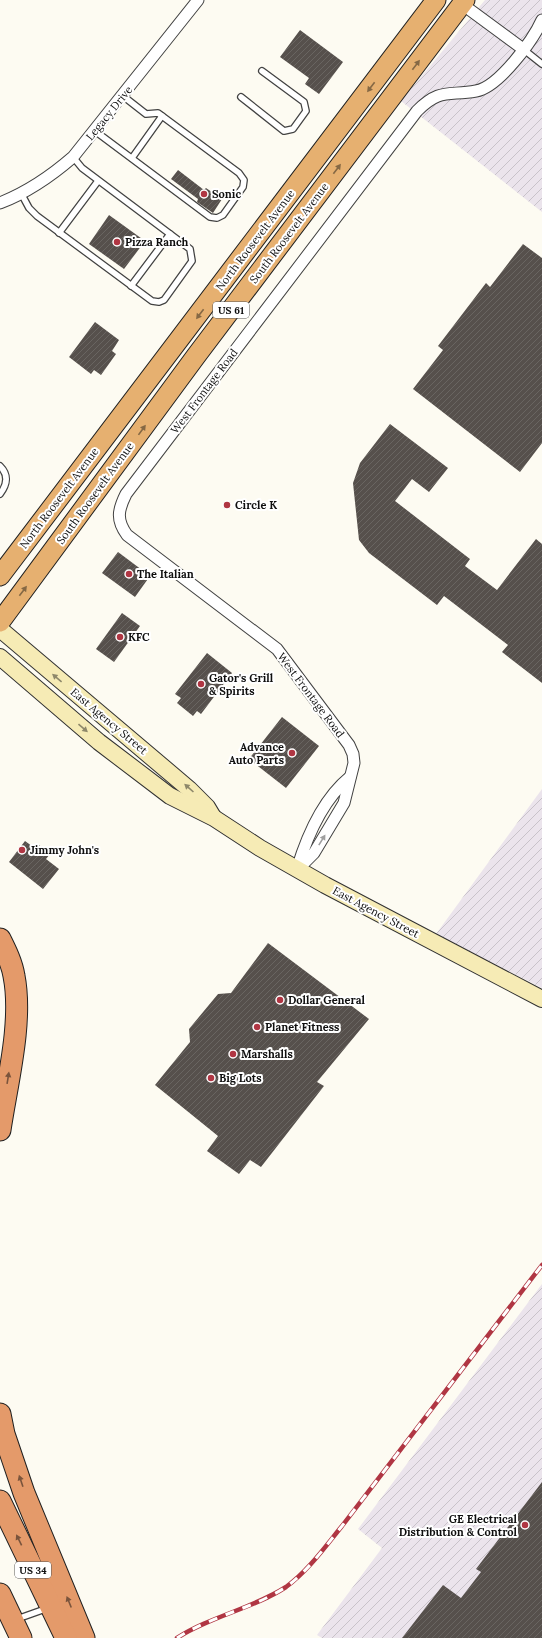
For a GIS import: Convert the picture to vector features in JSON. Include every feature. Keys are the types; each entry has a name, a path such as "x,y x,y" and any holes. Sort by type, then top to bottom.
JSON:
{"highway":[{"name":"North Roosevelt Avenue","path":"0,576 436,0"},
{"name":"South Roosevelt Avenue","path":"0,622 196,356 464,2"},
{"path":"0,939 9,956 14,975 17,999 17,1020 0,1130"},
{"path":"0,1414 4,1434 24,1493 84,1638"},
{"name":"US 34","path":"0,1501 66,1638"},
{"path":"0,1594 12,1627"}],"main road":[{"name":"East Agency Street","path":"0,629 189,788 207,807 214,818"},
{"name":"East Agency Street","path":"0,657 149,782 186,805 214,818 297,870 542,999"}],"street":[{"name":"Legacy Drive","path":"0,203 22,195 52,176 73,157 198,0"},
{"path":"464,2 522,49"},
{"name":"West Frontage Road","path":"297,870 308,837 322,812 333,793 350,777 354,763 353,754 349,745 286,660 268,641 127,535 119,521 119,508 131,488 417,111 427,101 439,94 476,91 487,88 504,72 542,20"}],"lane":[{"path":"522,49 542,64"},
{"path":"241,97 284,131 293,129 306,111 304,102 262,71"},
{"path":"94,131 210,217 217,218 223,215 243,188 244,180 239,173 158,113 146,114 123,96"},
{"path":"132,158 162,116"},
{"path":"22,195 29,208 131,286 152,301 159,302 164,300 192,260 190,249 98,181 82,168 73,157"},
{"path":"59,232 98,181"},
{"path":"131,286 170,234"},
{"path":"0,466 6,474 6,487 0,494"},
{"path":"12,1627 51,1607"}],"shaded area":[{"path":"485,0 542,0 542,212 401,101"},
{"path":"542,789 542,988 436,934"},
{"path":"542,1284 542,1638 322,1638 317,1635 382,1548 358,1529"}],"building":[{"path":"300,30 343,62 319,94 305,84 309,78 280,57"},
{"name":"Sonic","path":"178,170 204,190 206,188 222,199 213,213 197,202 198,199 171,179"},
{"name":"Pizza Ranch","path":"109,215 145,241 124,269 89,244"},
{"path":"523,244 542,258 542,443 520,472 413,389 443,350 438,346 486,283 490,287"},
{"path":"95,322 119,340 112,351 116,354 101,375 94,370 91,374 69,357"},
{"path":"390,424 448,468 429,492 412,479 395,501 470,559 465,566 497,590 536,539 542,544 542,683 502,652 508,645 444,596 437,605 369,553 359,540 353,483 360,463"},
{"path":"118,552 150,576 135,597 102,573"},
{"path":"122,613 140,626 114,662 96,649"},
{"path":"207,653 232,673 201,714 197,711 193,716 177,703 181,698 175,694"},
{"path":"282,717 319,746 286,788 249,759"},
{"path":"25,841 36,849 39,845 50,854 46,859 59,869 43,889 9,862"},
{"path":"268,943 369,1019 317,1082 324,1086 261,1167 250,1160 239,1174 207,1151 218,1136 155,1085 190,1042 189,1029 218,994 231,993"},
{"name":"GE Electrical Distribution & Control","path":"542,1482 542,1638 402,1638 443,1585 461,1598 481,1572 476,1569"}],"railway":[{"path":"177,1638 190,1630 273,1595 302,1574 342,1526 542,1265"}],"place":[{"name":"Sonic","path":"204,194"},
{"name":"Pizza Ranch","path":"117,242"},
{"name":"Circle K","path":"227,505"},
{"name":"The Italian","path":"129,574"},
{"name":"KFC","path":"120,637"},
{"name":"Gator's Grill & Spirits","path":"201,684"},
{"name":"Advance Auto Parts","path":"292,753"},
{"name":"Jimmy John's","path":"22,850"},
{"name":"Dollar General","path":"280,1000"},
{"name":"Planet Fitness","path":"257,1027"},
{"name":"Marshalls","path":"233,1054"},
{"name":"Big Lots","path":"211,1078"},
{"name":"GE Electrical Distribution & Control","path":"525,1525"}]}
